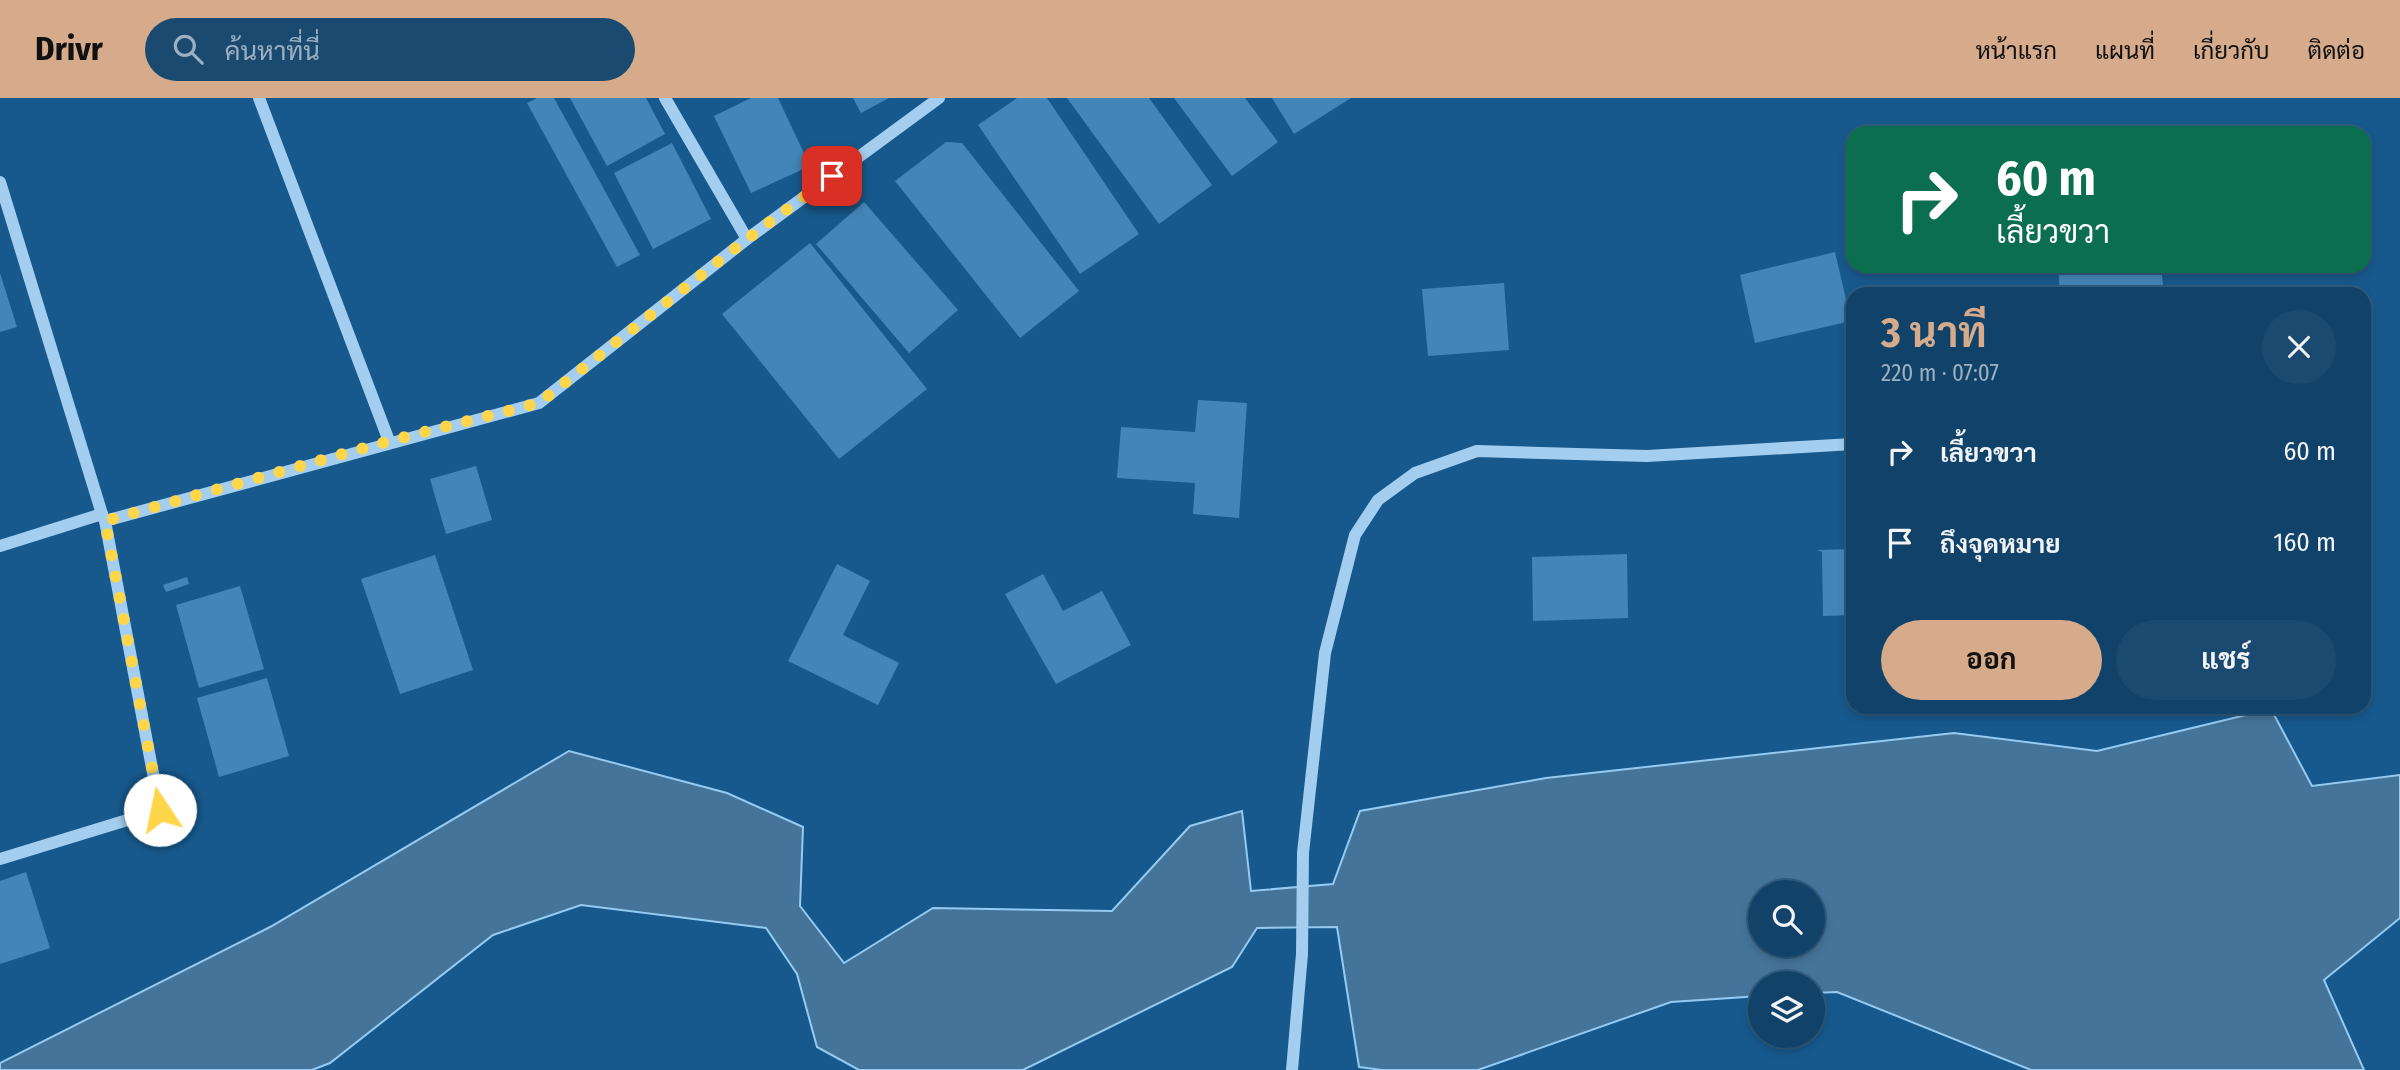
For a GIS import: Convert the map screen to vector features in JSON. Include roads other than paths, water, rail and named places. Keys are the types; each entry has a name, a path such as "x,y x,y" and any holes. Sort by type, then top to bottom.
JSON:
{"street":[{"path":"259,98 389,441"},
{"path":"666,98 747,239"},
{"path":"0,546 539,403 747,239 939,98"},
{"path":"0,181 103,518 160,810 0,859"},
{"path":"1292,1070 1302,954 1303,853 1325,653 1355,535 1378,500 1415,474 1477,451 1647,456 1846,444"}],"water":[{"path":"2250,714 2274,714 2312,786 2400,775 2400,918 2324,980 2364,1070 2031,1070 1837,992 1825,992 1825,971 1748,971 1748,997 1671,1002 1478,1070 1382,1070 1359,1067 1337,927 1257,928 1232,967 1023,1070 859,1070 817,1047 797,974 766,928 581,905 493,935 330,1063 312,1070 0,1070 0,1063 270,927 569,751 727,793 803,827 800,906 844,963 933,908 1112,911 1190,826 1242,811 1251,891 1333,884 1360,811 1546,778 1954,733 2097,751"}]}
